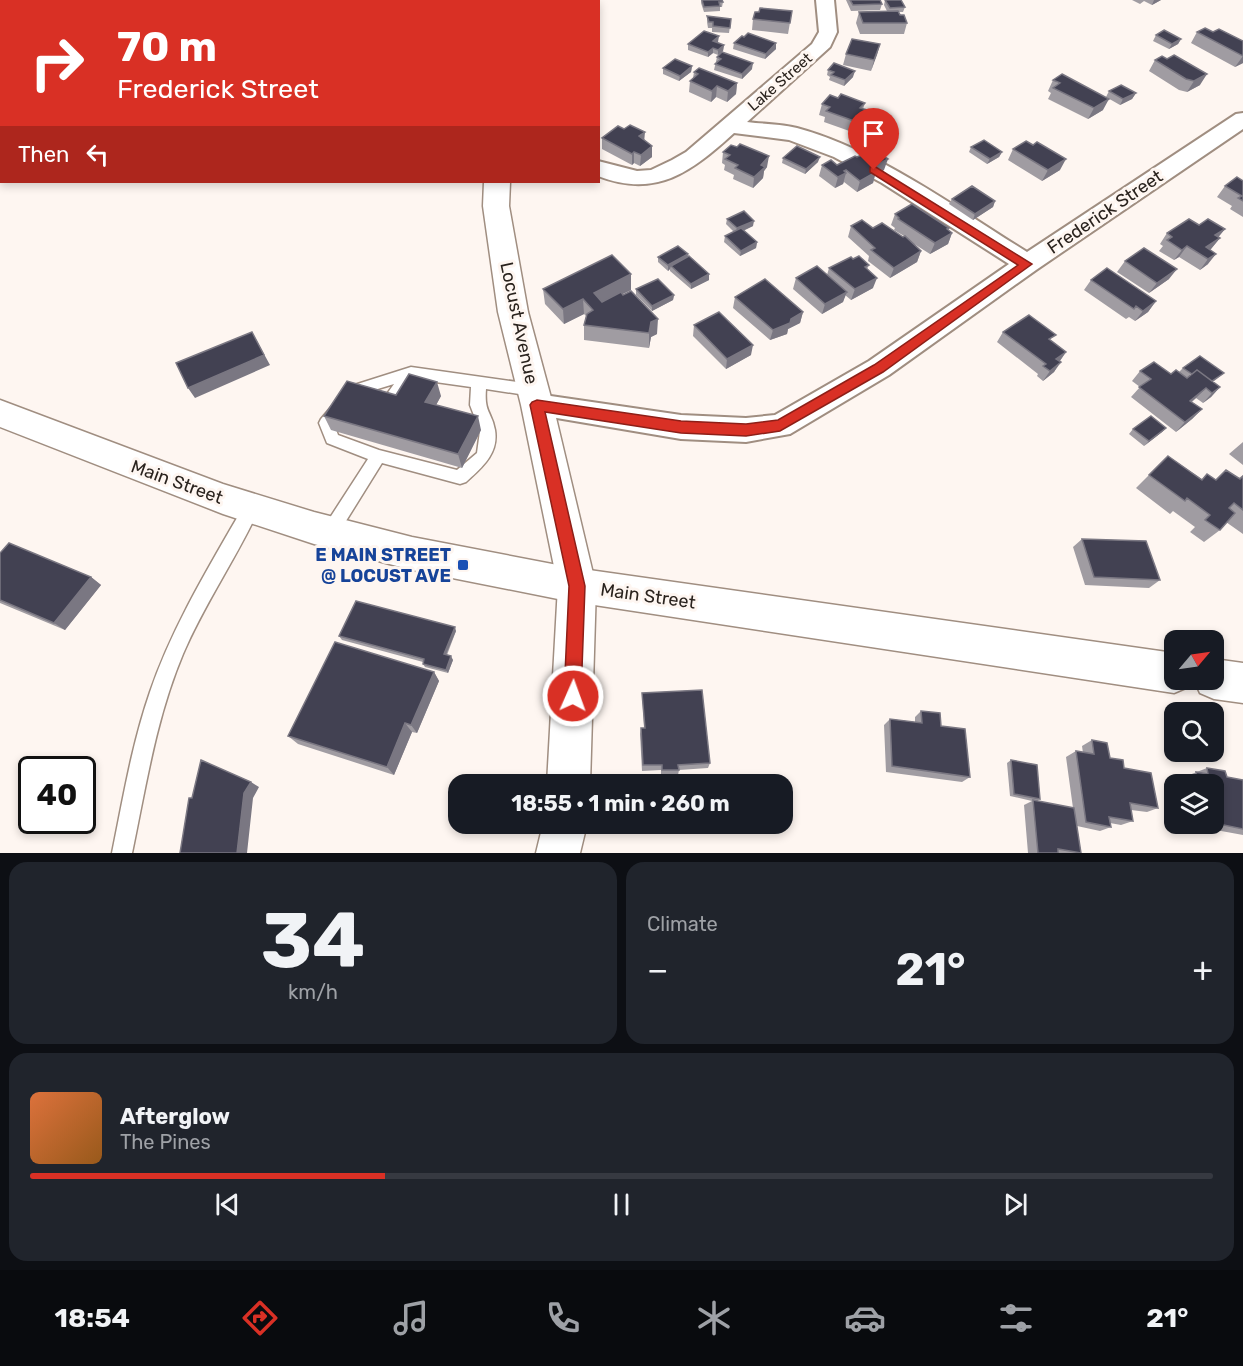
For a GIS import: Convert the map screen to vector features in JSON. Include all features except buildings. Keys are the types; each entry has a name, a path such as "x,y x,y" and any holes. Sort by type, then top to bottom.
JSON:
{"main road":[{"name":"Locust Avenue","path":"496,183 496,206 513,312 535,398 577,586 569,774"},
{"name":"Main Street","path":"1,415 141,470 251,509 330,532 464,565 577,586 1164,672"},
{"path":"1224,680 1243,683"},
{"path":"558,853 563,834"}],"street":[{"name":"Lake Street","path":"600,169 645,180 675,168 694,157 820,47 828,32 825,0"},
{"name":"Frederick Street","path":"535,398 681,427 746,430 780,426 879,368 1027,264 1243,119"},
{"path":"729,126 794,134 842,152 890,178 1027,264"}],"lane":[{"path":"479,384 477,405 488,431 484,456 460,477 433,465 378,456 361,444 332,439 327,423 353,391 411,373 479,384 535,398"},
{"path":"386,405 411,373"},
{"path":"462,417 477,405"},
{"path":"330,532 378,456"},
{"path":"122,853 149,722 166,672 187,622 251,509"}],"place":[{"name":"E MAIN STREET @ LOCUST AVE","path":"463,565"}],"route":[{"path":"573,696 577,586 537,405 681,427 746,430 780,426 879,368 1027,264 874,170"}]}
